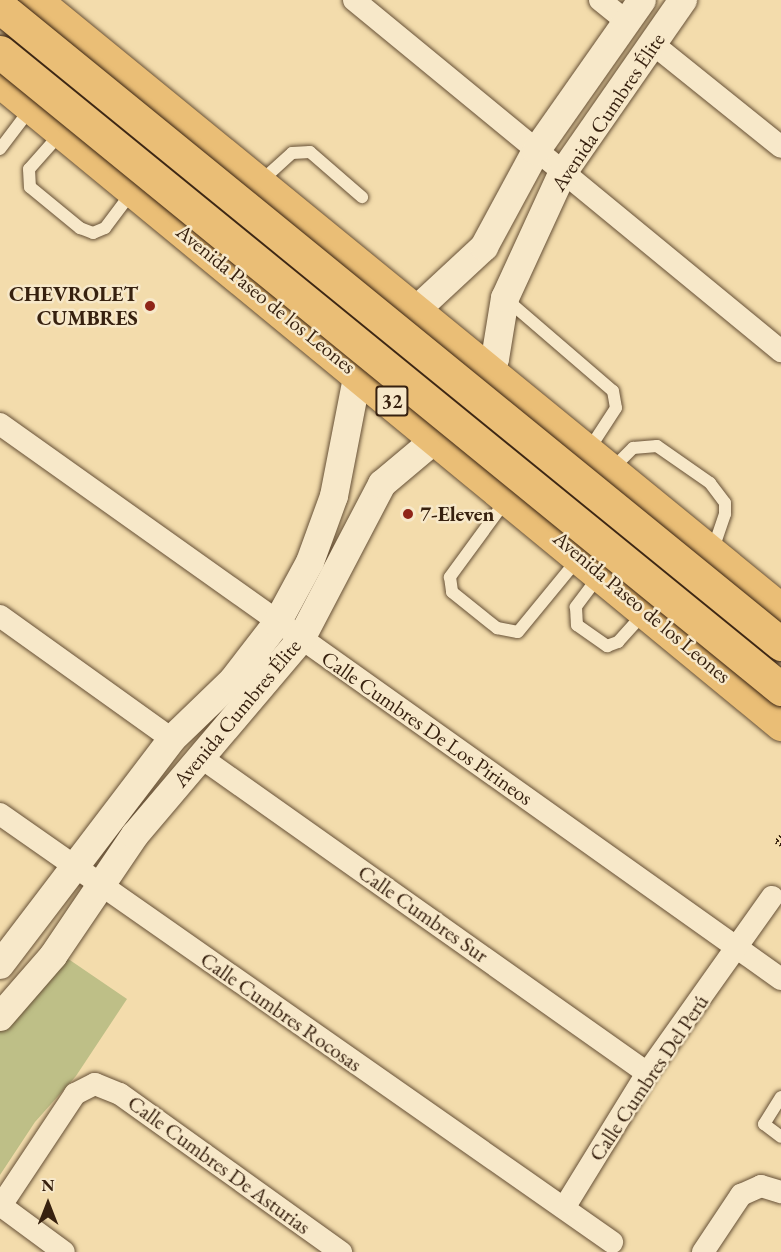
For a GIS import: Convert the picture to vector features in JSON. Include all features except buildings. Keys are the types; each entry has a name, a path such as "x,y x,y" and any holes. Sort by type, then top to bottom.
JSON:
{"main road":[{"path":"35,0 256,184 356,261 587,454 781,610"},
{"path":"0,7 781,644"},
{"path":"0,52 781,689"},
{"name":"Avenida Paseo de los Leones","path":"0,81 288,319 647,610 781,724"},
{"path":"288,319 317,323 330,315 355,284 356,261"},
{"path":"505,494 505,471 527,447 540,438 587,454"}],"street":[{"path":"354,0 562,174 781,351"},
{"path":"600,0 634,11"},
{"name":"Avenida Cumbres Élite","path":"0,1017 53,956 99,886 199,756 251,701 301,639 382,484 438,439 491,372 505,298 562,174 683,0"},
{"name":"Avenida Cumbres Élite","path":"0,965 172,739 233,680 277,623 310,562 334,496 358,374 415,311 484,247 536,151 634,11"},
{"path":"653,44 781,147"},
{"name":"Calle Cumbres De Los Pirineos","path":"0,424 781,979"},
{"path":"0,616 172,739"},
{"name":"Calle Cumbres Sur","path":"199,756 647,1073"},
{"name":"Calle Cumbres Rocosas","path":"0,814 99,886 612,1242"},
{"name":"Calle Cumbres Del Perú","path":"564,1208 647,1073 772,897"},
{"name":"Calle Cumbres De Asturias","path":"0,1206 75,1094 95,1084 120,1094 341,1252"},
{"path":"703,1252 741,1195 771,1189"},
{"path":"0,1206 64,1252"}],"lane":[{"path":"0,149 32,108"},
{"path":"62,132 28,169 30,187 80,228 93,233 105,228 133,191"},
{"path":"256,184 292,153 310,152 362,197"},
{"path":"505,298 613,391 616,408 587,454"},
{"path":"587,454 645,445 669,452 710,483 720,492 725,514 712,553"},
{"path":"505,494 450,577 452,592 496,628 518,632 591,564"},
{"path":"591,564 576,607 577,625 600,644 613,644 647,610"},
{"path":"781,1097 764,1124 781,1137"}],"path":[{"path":"781,836 776,842 781,845"}],"green space":[{"path":"61,954 127,999 76,1076 35,1122 0,1175 0,1030"}],"place":[{"name":"CHEVROLET CUMBRES","path":"150,306"},
{"name":"7-Eleven","path":"408,514"}]}
